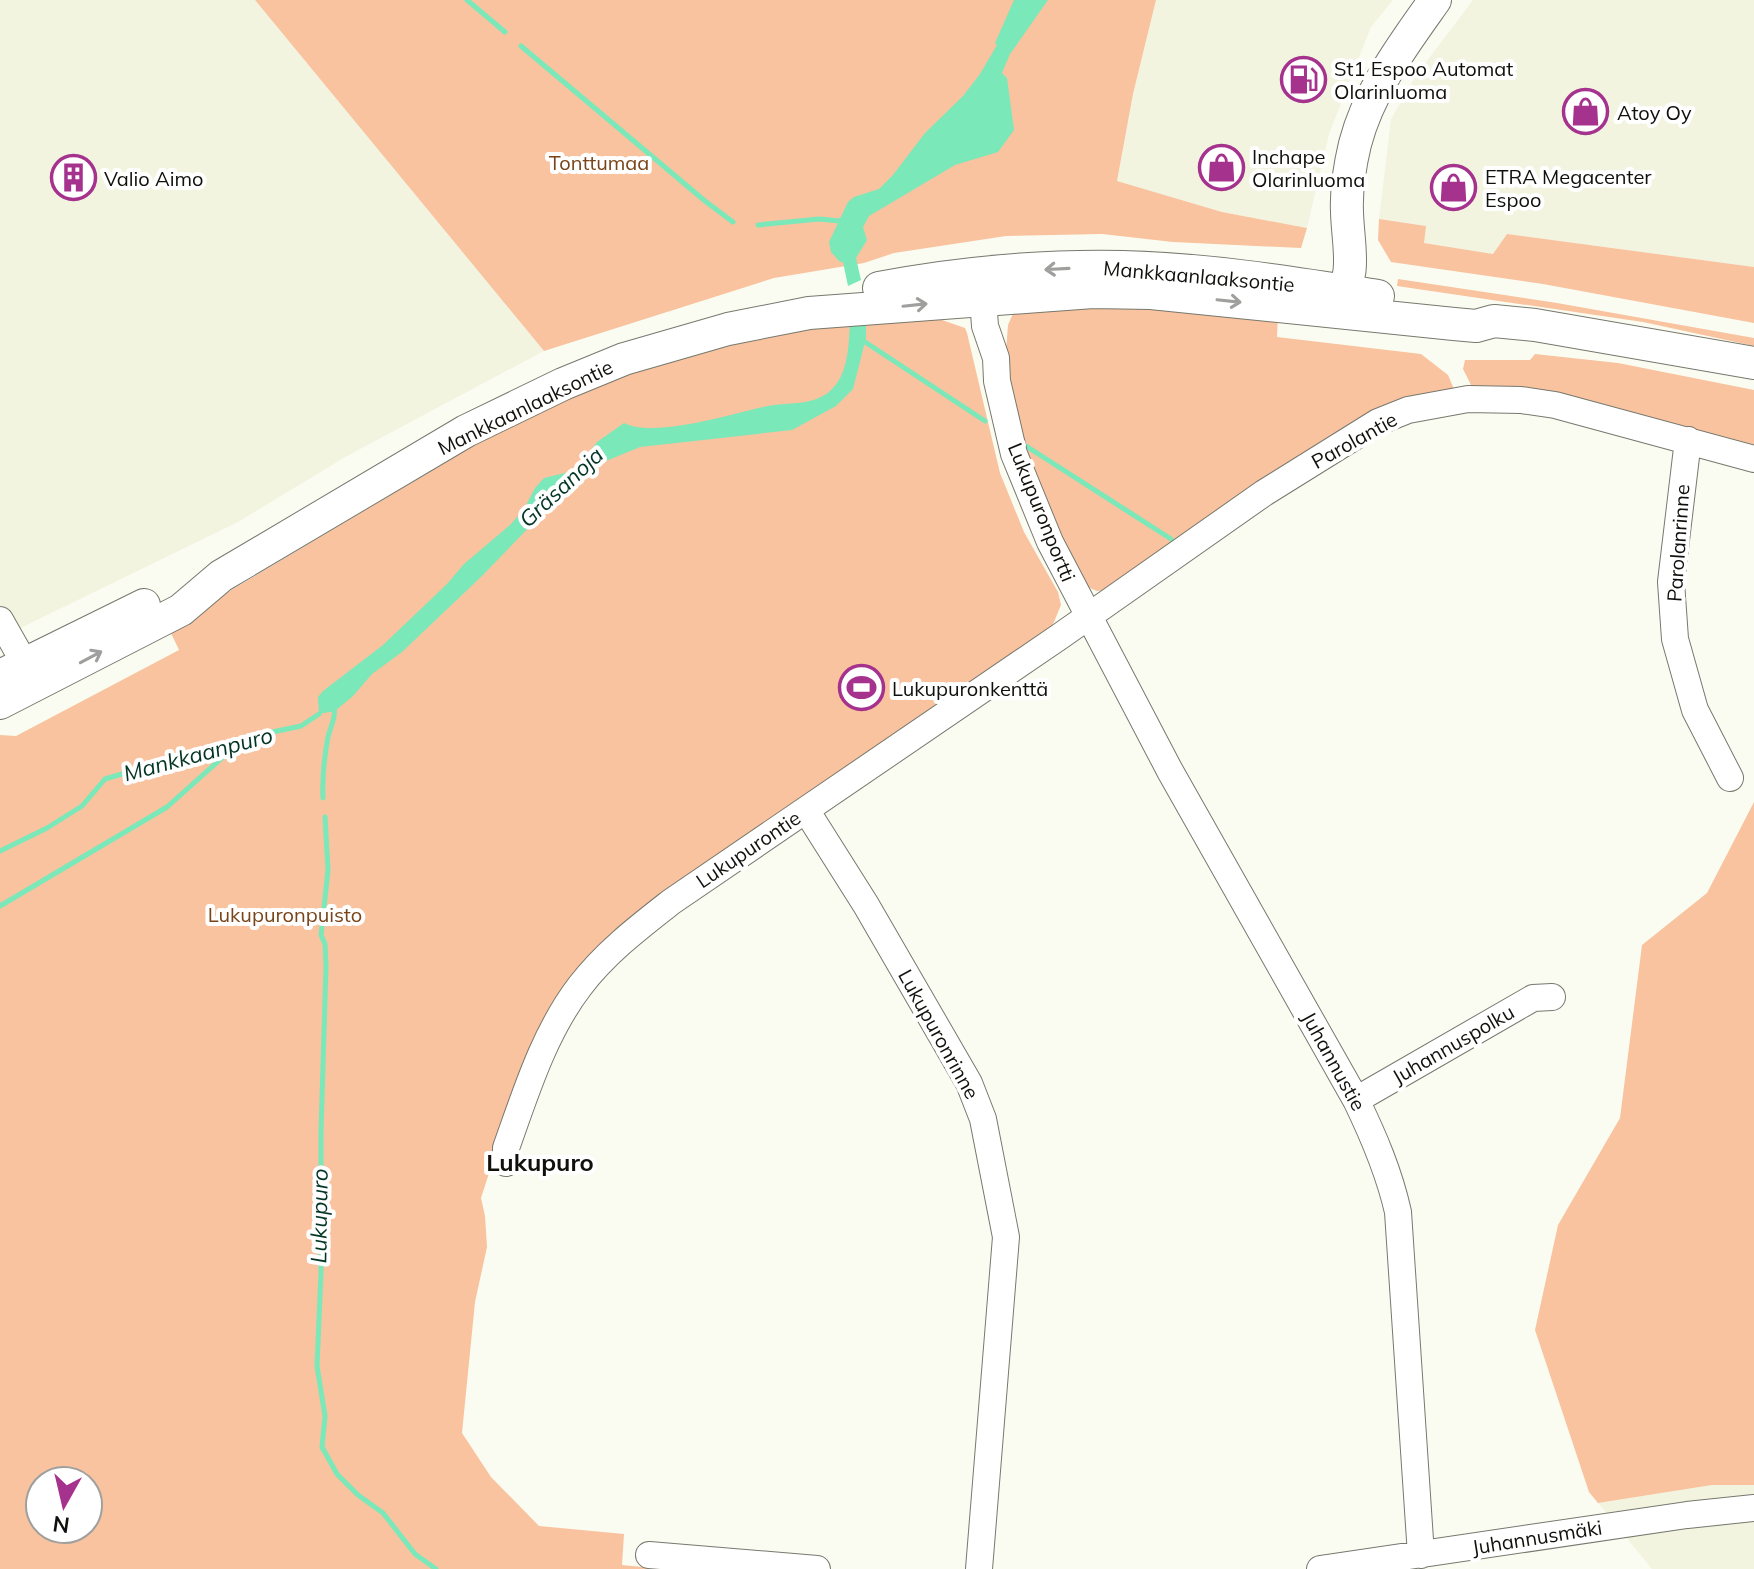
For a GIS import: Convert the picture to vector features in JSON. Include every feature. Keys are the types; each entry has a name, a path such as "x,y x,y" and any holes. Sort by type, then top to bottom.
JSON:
{"main road":[{"path":"1334,297 1330,248 1346,208 1355,146 1372,98 1390,64 1435,0"},
{"name":"Mankkaanlaaksontie","path":"8,681 173,591 221,576 466,431 563,384 639,355 728,329 809,313 849,294 893,285 992,290 1123,267 1334,297 1476,326 1494,321 1619,338 1754,363"}],"street":[{"name":"Lukupuronportti","path":"992,290 985,326 996,358 997,381 1014,454 1050,542 1087,616"},
{"name":"Parolantie","path":"1087,616 1264,493 1378,422 1408,410 1468,399 1547,403 1754,459"},
{"name":"Parolanrinne","path":"1688,440 1671,582 1675,639 1695,710 1730,778"},
{"name":"Lukupurontie","path":"506,1163 506,1148 538,1060 580,986 634,931 671,902 1087,616"},
{"name":"Juhannustie","path":"1087,616 1170,771 1356,1100 1378,1145 1398,1212 1421,1555"},
{"path":"0,620 8,681"},
{"name":"Lukupuronrinne","path":"806,810 866,905 969,1083 983,1119 1006,1237 979,1569"},
{"name":"Juhannuspolku","path":"1356,1100 1533,998 1552,997"},
{"name":"Juhannusmäki","path":"1320,1569 1672,1517 1754,1508"},
{"path":"649,1555 817,1569"}],"shaded area":[{"path":"0,0 255,0 544,351 347,456 238,522 0,638"},
{"path":"1156,0 1393,0 1371,27 1329,134 1307,228 1222,212 1117,181 1133,94"},
{"path":"1473,0 1754,0 1754,267 1507,234 1493,254 1424,243 1425,226 1379,219 1391,119 1417,74"},
{"path":"1712,1485 1754,1485 1754,1569 1652,1569 1598,1503"}],"green space":[{"name":"Tonttumaa","path":"255,0 1156,0 1133,94 1117,181 1222,212 1307,228 1301,248 1173,242 1102,234 1006,236 894,253 864,263 774,278 544,351"},
{"path":"1379,219 1426,226 1424,243 1493,254 1507,234 1754,267 1754,323 1543,284 1391,262 1378,240"},
{"path":"1398,279 1754,338 1754,346 1643,322 1397,286"},
{"path":"1026,303 1278,314 1277,337 1421,354 1448,375 1454,389 1414,403 1108,590 1097,591 1085,586 1040,503 1005,364 1008,325 1014,311"},
{"name":"Lukupuronpuisto","path":"935,308 942,320 965,328 1000,473 1024,532 1058,592 1061,605 1051,629 627,926 503,1130 481,1198 487,1247 475,1302 462,1433 491,1477 539,1526 624,1534 622,1565 662,1569 0,1569 0,735 16,736 179,650 170,631 213,601 483,440 577,392 658,362 738,339"},
{"path":"1535,354 1618,363 1754,390 1754,448 1473,389 1463,369 1465,360 1530,360"},
{"path":"1754,802 1754,1485 1712,1485 1598,1503 1589,1492 1535,1330 1558,1225 1620,1118 1642,945 1707,893"}],"water":[{"path":"1014,0 1048,0 1010,54 1002,73 1007,78 1014,130 998,152 955,165 869,216 863,227 867,240 856,258 861,280 848,286 843,262 831,252 829,242 848,202 879,189 925,133 963,96 997,45 995,43"},
{"name":"Gräsanoja","path":"850,319 866,320 866,338 853,389 836,406 792,430 640,447 606,461 539,517 483,575 402,652 372,674 353,696 335,711 319,714 318,697 323,691 383,645 464,564 510,525 544,478 569,472 581,463 597,442 624,423 638,427 674,426 802,402 826,394 842,374"}],"waterway":[{"path":"467,0 505,32"},
{"path":"521,46 733,222"},
{"path":"758,225 819,219 840,221 844,218"},
{"path":"859,338 985,421"},
{"path":"1026,446 1171,539"},
{"name":"Lukupuro","path":"323,798 324,760 334,705"},
{"name":"Mankkaanpuro","path":"0,851 47,828 82,806 105,779 244,738 301,726 319,714"},
{"path":"0,906 167,807 242,740"},
{"name":"Lukupuro","path":"325,817 328,870 321,935 325,944 326,966 317,1366 325,1416 322,1447 337,1474 358,1495 383,1513 415,1554 436,1569"}],"place":[{"name":"St1 Espoo Automat Olarinluoma","path":"1303,79"},
{"name":"Atoy Oy","path":"1586,112"},
{"name":"Inchape Olarinluoma","path":"1221,168"},
{"name":"Valio Aimo","path":"73,178"},
{"name":"ETRA Megacenter Espoo","path":"1454,188"},
{"name":"Lukupuronkenttä","path":"861,688"}],"district":[{"name":"Lukupuro","path":"540,1162"}]}
